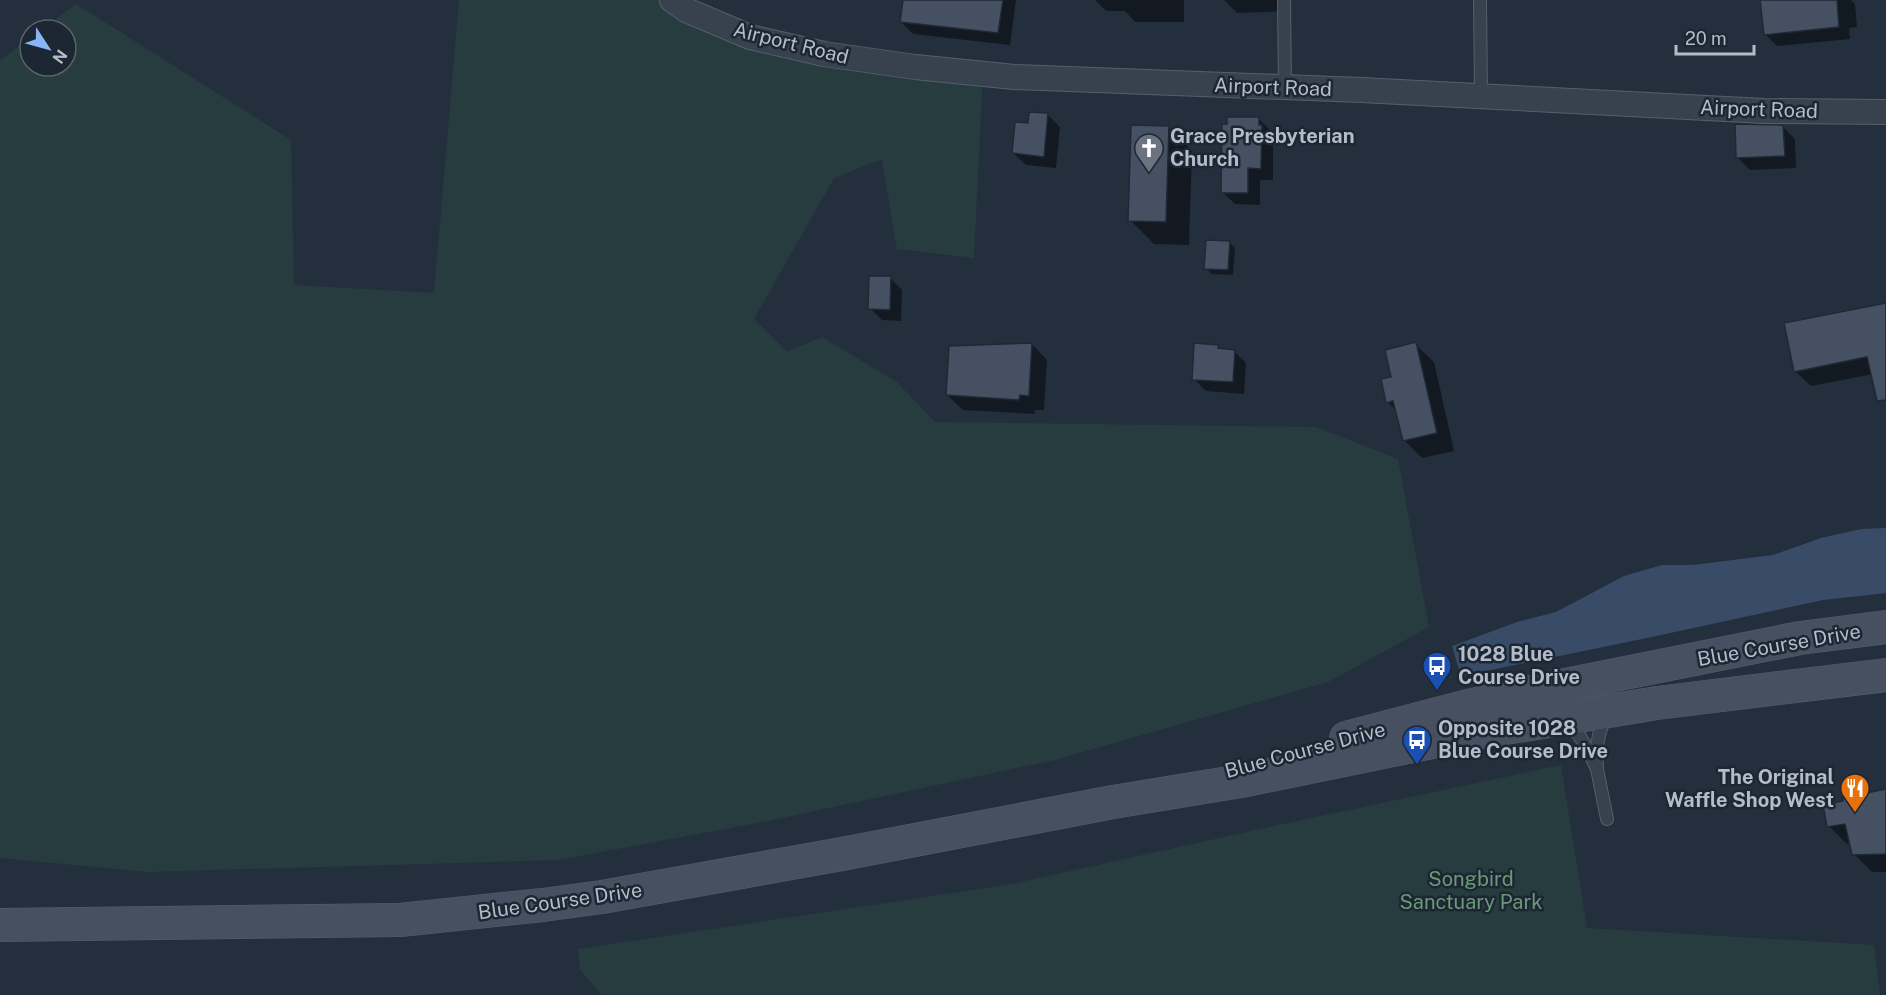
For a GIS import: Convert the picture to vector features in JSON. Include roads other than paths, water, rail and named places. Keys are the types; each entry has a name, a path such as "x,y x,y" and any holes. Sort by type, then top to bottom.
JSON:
{"main road":[{"name":"Blue Course Drive","path":"1113,802 1472,705 1800,638 1886,627"},
{"name":"Blue Course Drive","path":"0,925 400,920 543,905 614,895 1113,802 1241,781 1432,741 1657,703 1886,675"}],"street":[{"name":"Airport Road","path":"672,0 686,10 750,37 835,56 1014,77 1480,96 1764,111 1886,112"}],"lane":[{"path":"1284,0 1285,88"},
{"path":"1480,0 1480,96"},
{"path":"1607,819 1597,769 1596,743 1601,725 1609,711"},
{"path":"1561,719 1579,736 1597,769"}],"water":[{"path":"1886,528 1886,593 1823,600 1461,676 1452,646 1517,622 1556,612 1624,576 1662,565 1693,565 1773,555 1821,538 1861,529"}],"place":[{"name":"Grace Presbyterian Church","path":"1149,174"},
{"name":"1028 Blue Course Drive","path":"1437,692"},
{"name":"Opposite 1028 Blue Course Drive","path":"1417,766"},
{"name":"The Original Waffle Shop West","path":"1855,814"}],"park label":[{"name":"Songbird Sanctuary Park","path":"1471,890"}]}
